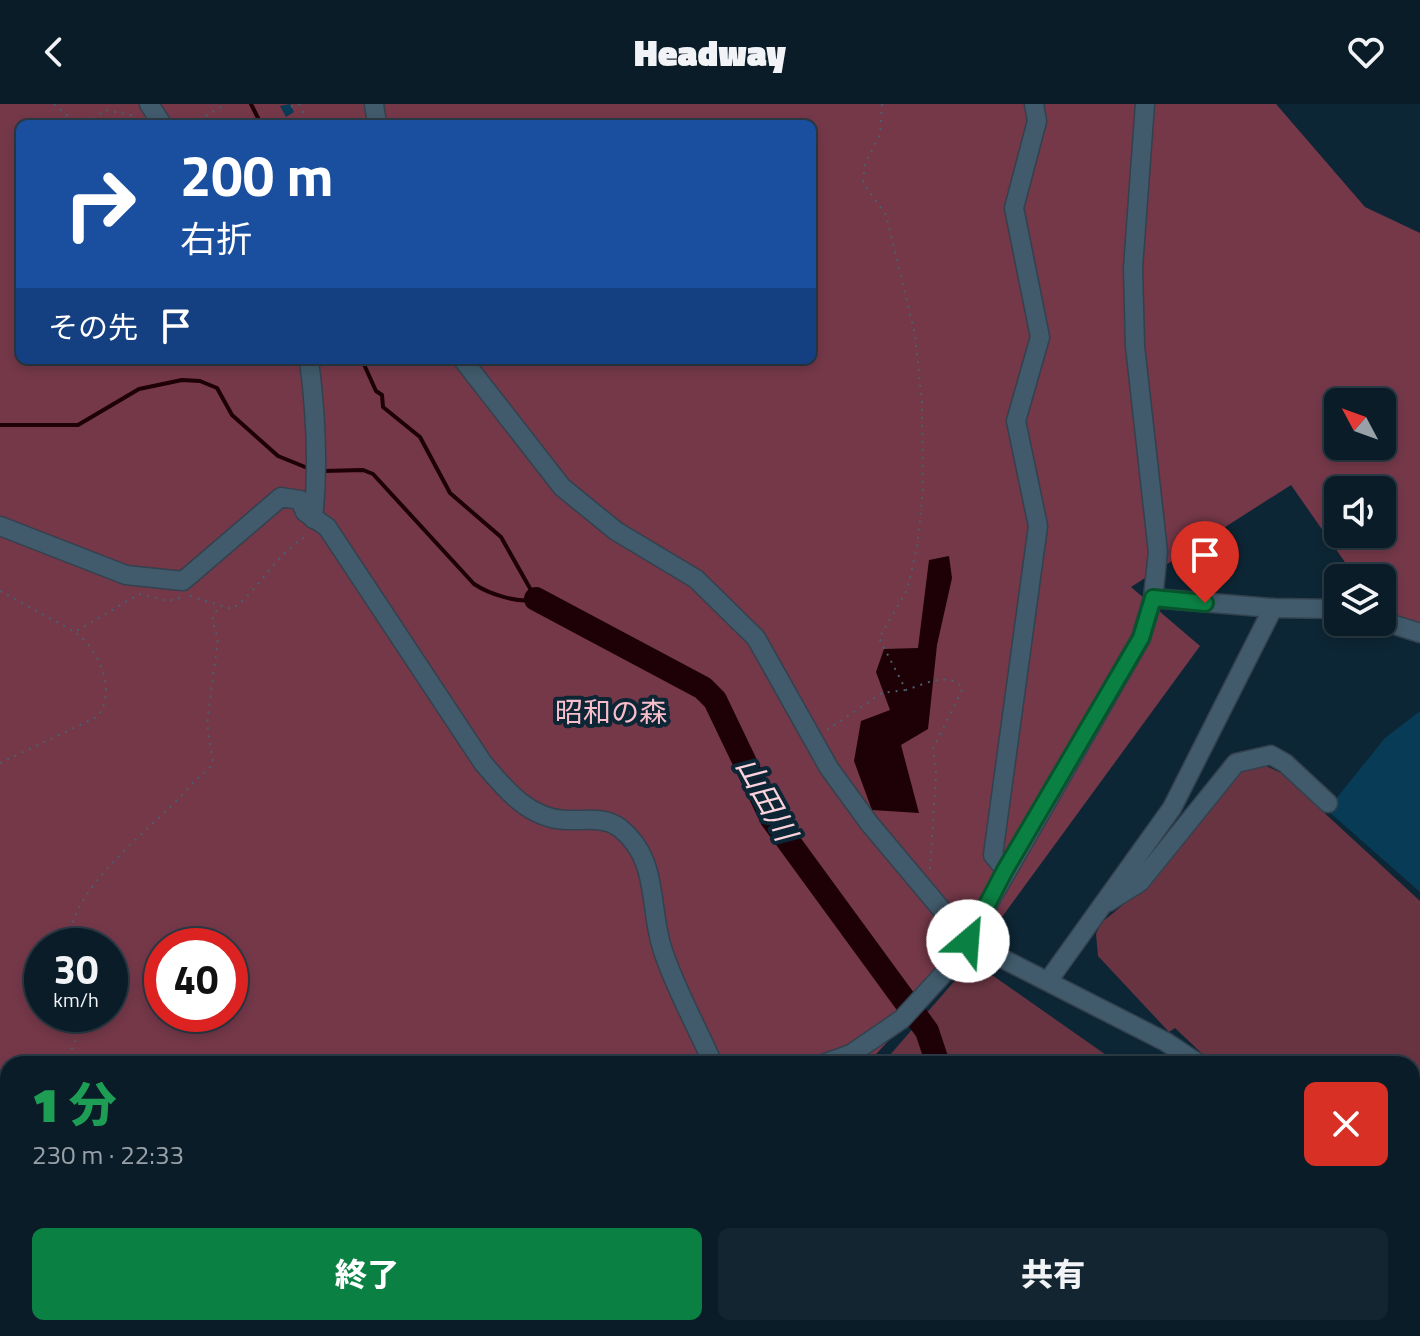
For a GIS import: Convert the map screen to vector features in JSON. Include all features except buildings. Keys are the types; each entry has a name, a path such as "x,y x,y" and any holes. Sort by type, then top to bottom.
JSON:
{"street":[{"path":"1005,870 993,855 1038,526 1016,421 1040,337 1014,208 1037,121 1034,104"},
{"path":"845,1056 902,1019 968,941 1005,870 1141,638 1153,598 1158,552 1135,346 1133,268 1145,104"},
{"path":"309,364 317,459 313,519"},
{"path":"466,364 562,487 616,531 696,579 730,608 756,638 813,739 869,823 968,941 1166,1042 1187,1056"},
{"path":"0,526 126,575 183,581 281,497 300,500 313,519 327,527 483,763 507,792 521,804 562,821 610,822 639,847 651,879 663,952 709,1056"},
{"path":"1153,598 1273,608 1324,609"},
{"path":"1048,981 1172,808 1273,608"},
{"path":"1396,625 1420,633"},
{"path":"1105,903 1127,893 1140,882 1236,763 1271,755 1285,763 1328,803"}],"path":[{"path":"54,104 72,120"},
{"path":"199,120 226,104"},
{"path":"291,107 298,104"},
{"path":"882,104 880,135 862,173 863,183 886,215 915,334 922,403 923,491 917,547 907,590 879,638 906,690"},
{"path":"91,120 100,112 114,109 144,118 156,115"},
{"path":"69,928 78,908 121,853 160,819 213,763 207,705 218,638 212,620 219,606"},
{"path":"0,763 97,717 106,706 106,683 87,641 75,632"},
{"path":"813,739 882,693 906,690 945,678 957,681 963,688 933,749 936,774 932,864 924,889"},
{"path":"69,1056 76,1040 75,1032"}],"shaded area":[{"path":"949,556 952,578 937,645 928,729 901,745 919,813 872,810 854,761 861,721 890,710 876,672 884,649 918,648 929,560"},
{"path":"1266,766 1281,773 1420,901 1420,1056 1205,1056 1175,1028 1169,1032 1098,956 1096,934 1101,923 1141,890 1234,776 1249,768"},
{"path":"972,961 1108,1056 889,1056"}],"green space":[{"name":"昭和の森","path":"0,104 1276,104 1365,207 1420,233 1420,630 1396,621 1396,564 1346,564 1335,548 1396,548 1396,476 1324,476 1324,532 1291,485 1131,587 1200,646 999,921 874,1056 0,1056"}],"waterway":[{"path":"251,104 259,120"},
{"path":"364,364 376,391 382,395 383,407 420,437 450,493 501,537 536,599"},
{"path":"0,425 78,425 139,389 182,380 200,381 217,388 232,415 278,456 310,469"},
{"path":"323,471 363,470 373,474 474,584 504,597 536,599"},
{"name":"山田川","path":"536,599 703,688 715,700 772,819 927,1031 935,1056"}],"route":[{"path":"968,941 1005,870 1141,638 1153,598 1205,603"}]}
